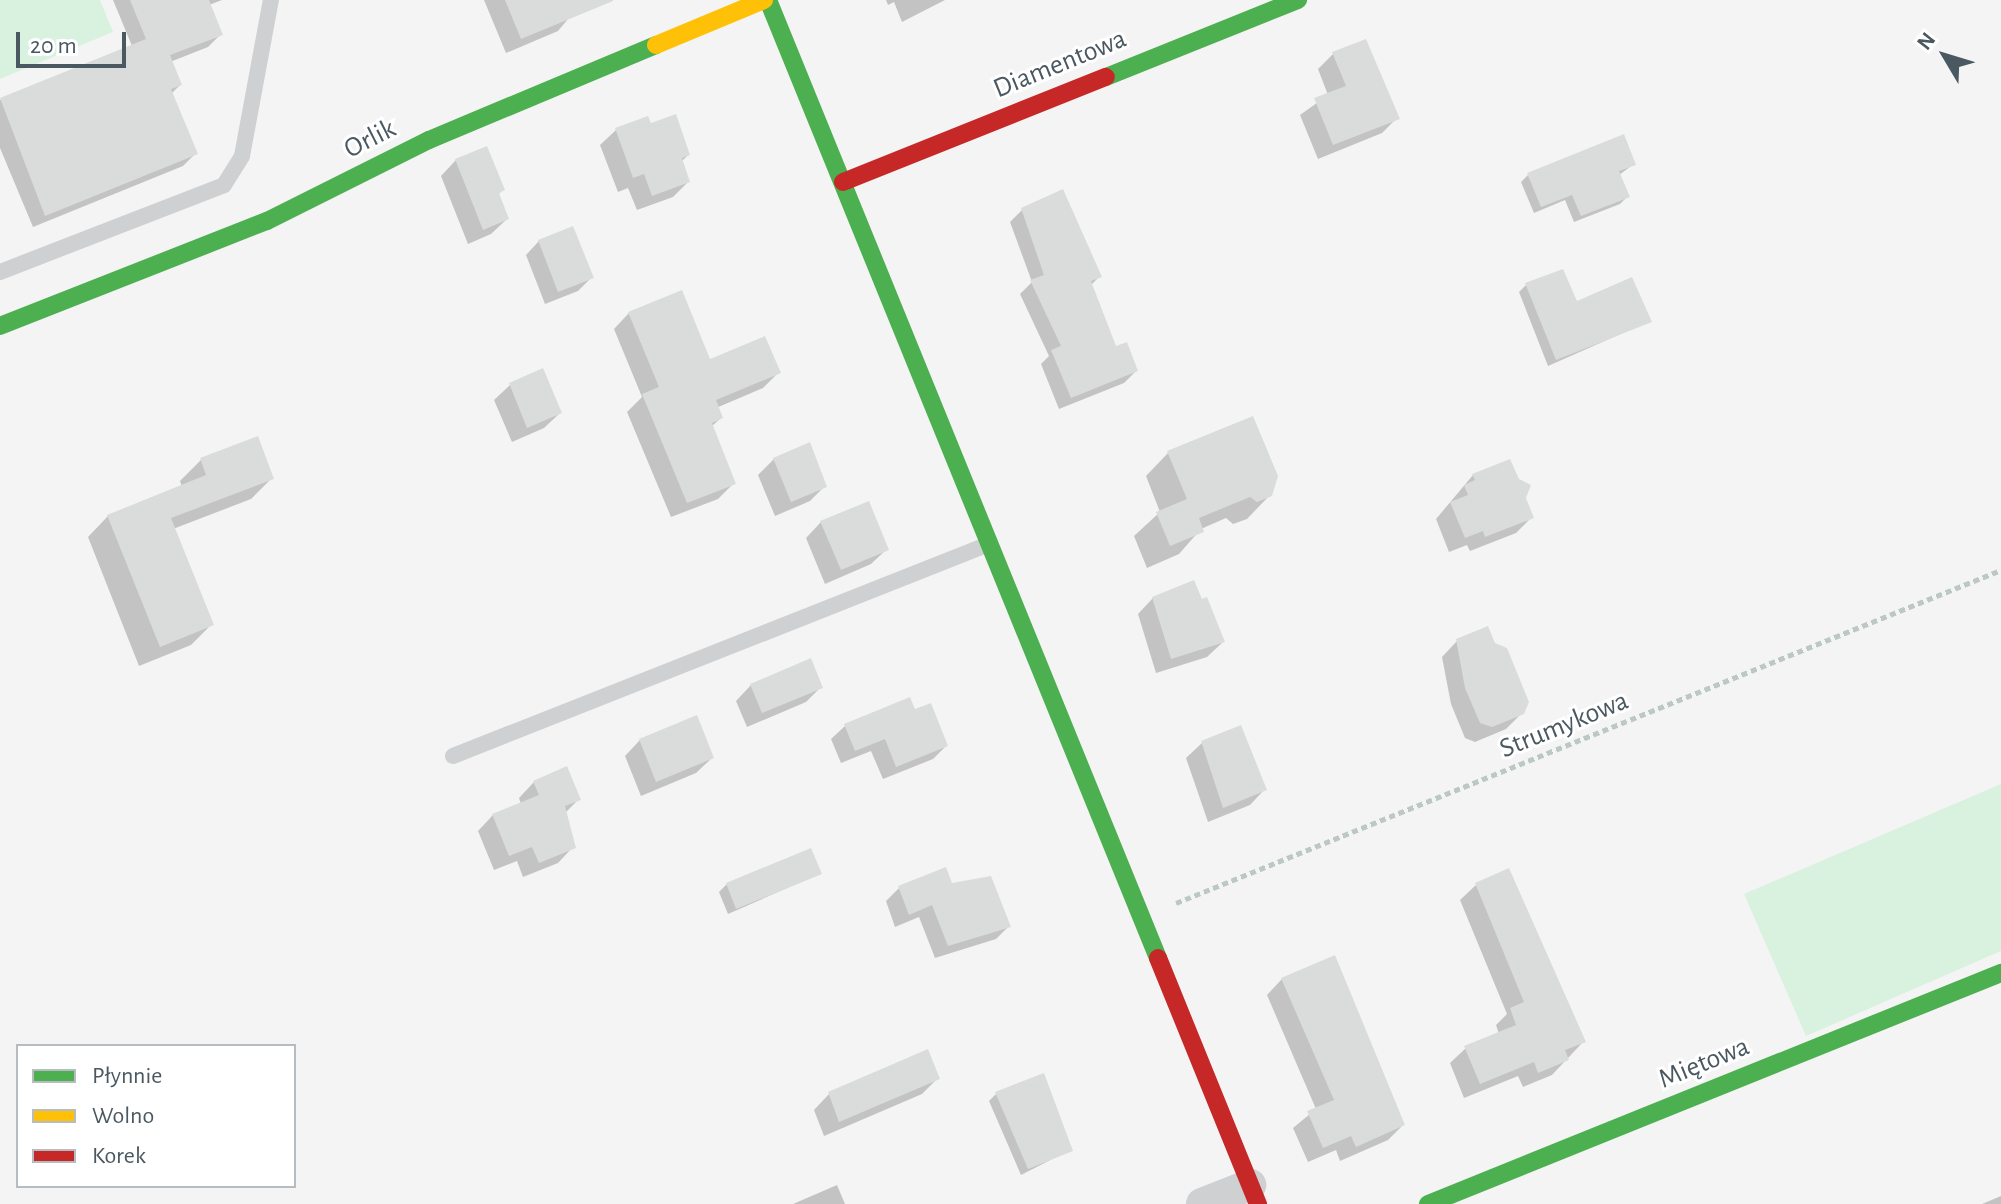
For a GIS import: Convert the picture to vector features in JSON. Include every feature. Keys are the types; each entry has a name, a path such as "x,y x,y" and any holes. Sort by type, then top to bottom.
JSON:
{"street":[{"path":"766,0 991,544 1254,1195 1202,1204"},
{"name":"Orlik","path":"0,326 267,221 429,140 766,0"},
{"name":"Diamentowa","path":"843,182 1298,0"},
{"name":"Miętowa","path":"1428,1204 2001,973"}],"lane":[{"path":"0,272 224,185 242,156 271,0"},
{"path":"453,756 991,544"}],"path":[{"name":"Strumykowa","path":"1142,917 2001,570"}],"green space":[{"path":"0,0 100,0 113,32 0,79"},
{"path":"2001,784 2001,951 1806,1036 1744,894"}],"building":[{"path":"130,0 209,0 223,35 170,55 182,85 171,89 198,154 45,216 0,98 146,39"},
{"path":"505,0 613,0 613,1 521,39"},
{"path":"1366,39 1400,119 1333,145 1314,98 1346,86 1332,52"},
{"path":"676,114 690,155 682,158 690,182 652,196 644,174 633,178 615,128 648,116 651,123"},
{"path":"1624,134 1636,165 1619,171 1630,197 1581,216 1572,195 1541,207 1527,173"},
{"path":"487,146 505,190 499,193 509,219 483,230 455,159"},
{"path":"1063,189 1102,277 1091,281 1116,346 1127,342 1138,371 1071,398 1051,350 1061,346 1030,280 1044,275 1021,208"},
{"path":"573,226 594,278 558,292 538,240"},
{"path":"1563,269 1577,301 1632,277 1652,322 1556,360 1525,283"},
{"path":"682,290 710,359 765,336 781,373 716,400 723,418 712,423 736,484 687,503 642,394 659,387 628,312"},
{"path":"543,368 562,413 527,428 509,383"},
{"path":"1253,416 1278,476 1272,496 1257,502 1250,497 1199,518 1204,532 1170,546 1156,512 1187,499 1167,451"},
{"path":"258,436 274,479 171,518 214,625 160,647 107,515 206,475 200,458"},
{"path":"810,442 827,487 791,502 773,458"},
{"path":"1510,459 1519,479 1531,485 1526,498 1534,518 1485,537 1483,531 1465,538 1450,502 1468,495 1464,485 1475,480 1472,474"},
{"path":"869,501 889,550 841,570 820,521"},
{"path":"1194,580 1202,599 1207,597 1225,642 1171,659 1152,597"},
{"path":"1488,626 1495,643 1507,648 1529,702 1524,714 1492,727 1480,723 1465,688 1456,639"},
{"path":"811,658 823,688 762,713 750,684"},
{"path":"910,697 915,709 931,703 948,746 896,767 885,739 855,751 844,724"},
{"path":"697,715 714,758 656,782 639,739"},
{"path":"1241,725 1267,790 1223,808 1201,741"},
{"path":"567,766 581,800 565,806 576,848 539,863 532,847 509,856 492,814 539,795 533,781"},
{"path":"811,848 822,874 736,909 726,883"},
{"path":"946,867 952,883 991,876 1011,927 948,946 932,905 909,915 898,886"},
{"path":"1509,868 1586,1042 1565,1050 1569,1060 1538,1073 1534,1062 1480,1084 1464,1046 1516,1025 1510,1008 1524,1002 1475,883"},
{"path":"1335,955 1405,1125 1356,1147 1351,1136 1323,1148 1307,1111 1334,1100 1281,978"},
{"path":"928,1049 940,1079 839,1122 828,1092"},
{"path":"1044,1073 1073,1151 1028,1169 995,1092"}],"traffic: fast":[{"path":"768,0 1158,958"},
{"path":"1106,77 1298,0"},
{"path":"0,326 267,221 429,140 656,45"},
{"path":"1428,1204 2001,973"}],"traffic: slow":[{"path":"656,45 764,0"}],"traffic: jam":[{"path":"843,182 1106,77"},
{"path":"1158,958 1258,1204"}]}
